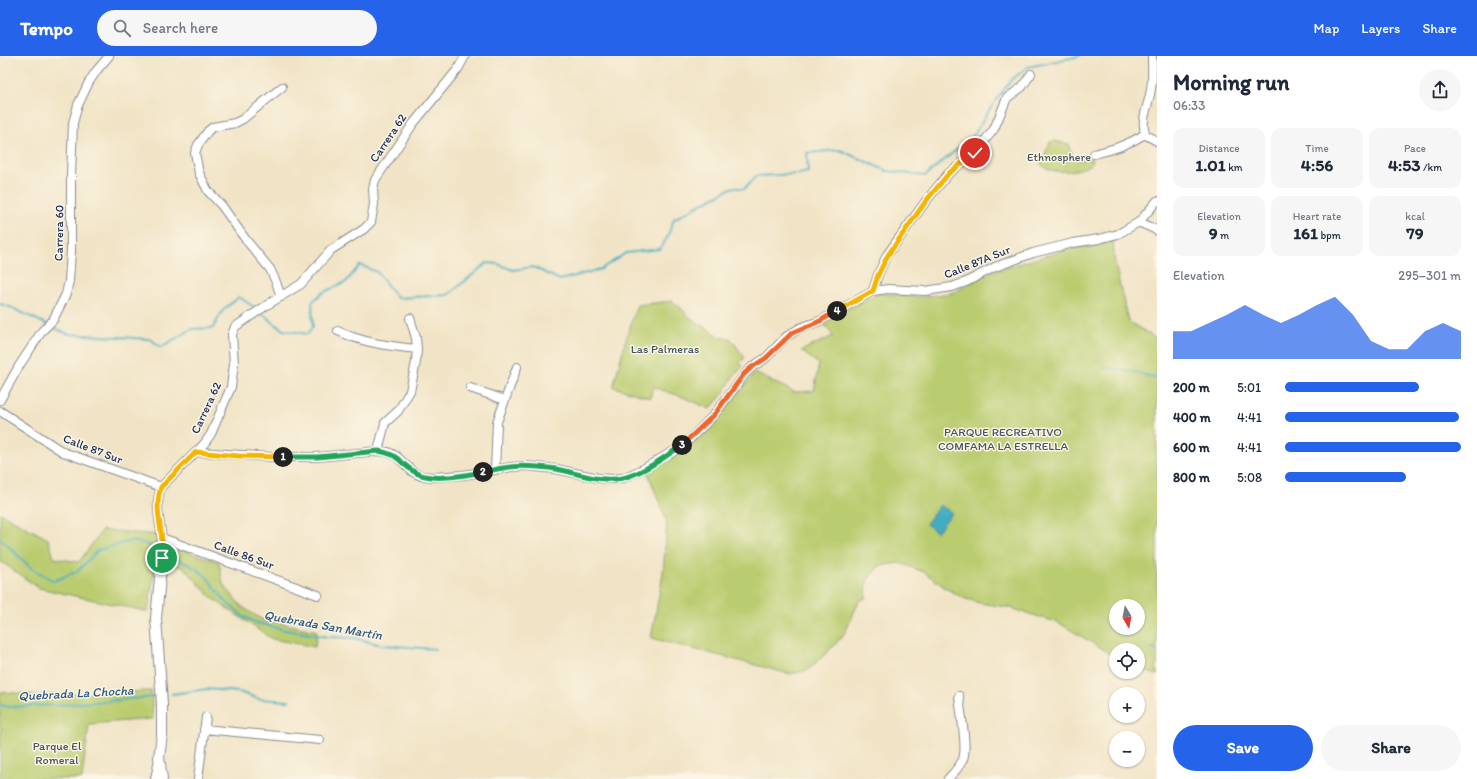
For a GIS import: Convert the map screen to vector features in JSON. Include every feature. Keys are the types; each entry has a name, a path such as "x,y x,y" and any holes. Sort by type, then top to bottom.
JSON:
{"street":[{"name":"Carrera 60","path":"0,400 19,366 62,304 66,294 69,281 71,251 73,123 75,112 93,75 109,56"},
{"name":"Carrera 62","path":"161,487 204,444 211,434 231,387 234,364 232,335 235,328 301,284 331,250 364,229 371,222 374,204 373,189 375,180 413,124 458,69 465,56"},
{"path":"1152,56 1152,87 1143,129 1148,137 1157,141"},
{"path":"873,291 878,275 888,255 926,201 949,173 975,153 994,128 1007,98 1022,87 1031,74"},
{"path":"281,297 270,269 246,240 222,206 208,191 199,173 195,153 198,145 208,131 213,127 235,123 243,119 282,87"},
{"path":"1094,154 1120,147 1145,134"},
{"name":"Calle 87A Sur","path":"196,452 238,456 318,457 378,451 388,452 396,456 414,472 421,476 447,477 526,466 556,469 598,478 623,478 632,475 674,451 689,440 714,415 744,374 766,358 792,333 820,321 873,291 888,289 924,290 952,286 966,282 995,266 1056,247 1113,235 1126,230 1139,222 1157,201"},
{"path":"1139,222 1157,230"},
{"path":"378,451 385,423 398,411 410,391 417,349 416,338 410,318"},
{"path":"338,331 370,342 394,347 417,349"},
{"path":"495,470 496,431 500,412 517,366"},
{"path":"470,388 505,400"},
{"name":"Calle 87 Sur","path":"0,411 63,452 161,487"},
{"path":"156,779 162,721 156,618 162,558 162,538 157,506 161,487"},
{"name":"Calle 86 Sur","path":"162,538 318,595"},
{"path":"948,779 960,765 963,758 964,748 959,696"},
{"path":"206,717 198,778 207,779"},
{"path":"204,728 320,740"},
{"path":"159,757 162,779"}],"green space":[{"name":"Ethnosphere","path":"1055,141 1069,144 1075,160 1091,158 1093,163 1082,169 1066,171 1045,168 1041,164 1050,142"},
{"name":"PARQUE RECREATIVO COMFAMA LA ESTRELLA","path":"1113,241 1115,264 1128,321 1157,339 1157,675 1145,671 1145,643 1109,643 1109,653 1059,623 1007,607 980,603 963,598 924,572 900,563 879,566 867,581 866,598 859,601 846,631 833,647 808,670 790,674 651,638 663,574 667,522 647,471 684,449 712,425 755,373 794,392 814,391 819,364 801,351 833,336 823,322 879,293 919,297 952,293 993,271 1069,249"},
{"name":"Las Palmeras","path":"672,301 689,317 722,338 730,338 745,358 739,363 743,366 733,377 723,394 710,409 683,397 653,387 650,398 613,387 637,305"},
{"path":"0,513 48,539 54,558 79,562 102,530 160,535 148,612 39,588 0,561"},
{"path":"170,546 219,562 223,584 241,606 261,619 317,631 315,647 272,639 212,598 183,567 168,565"},
{"name":"Parque El Romeral","path":"151,691 153,719 89,724 82,779 0,779 0,692 43,695"}],"water":[{"path":"940,505 952,513 937,532 926,524"}],"waterway":[{"path":"260,312 283,330 308,334 313,327 312,302 322,293 346,282 360,265 377,272 397,298 448,295 487,263 498,264 513,270 533,267 560,280 601,269 626,253 660,249 667,238 674,219 733,187 744,189 756,176 798,174 808,172 807,153 840,150 887,171 925,176 973,136 1011,80 1028,67 1080,56"},
{"path":"50,326 68,334 150,339 161,347 192,329 213,328 223,310 239,297 257,309"},
{"path":"0,304 10,307 46,324"},
{"path":"1103,367 1139,373 1157,379"},
{"name":"Quebrada San Martín","path":"0,538 31,568 54,581 78,571 98,550 131,541 144,543 160,551"},
{"name":"Quebrada San Martín","path":"164,553 194,567 206,576 226,602 244,617 258,623 285,630 328,637 354,638 382,645 435,649"},
{"name":"Quebrada La Chocha","path":"1152,649 1157,650"},
{"name":"Quebrada La Chocha","path":"172,694 207,689 239,692 259,699 289,701"},
{"name":"Quebrada La Chocha","path":"0,705 8,707 58,705 153,697"}],"route":[{"path":"162,558 162,542 157,506 159,493 161,487 166,481 196,452 238,456 272,457 318,457 378,451 388,452 396,456 414,472 421,476 433,477 464,475 526,466 556,469 598,478 612,479 632,475 674,451 689,440 714,415 744,374 772,353 786,337 800,328 820,321 867,293 873,291 881,267 888,255 926,201 949,173 975,153"}]}
